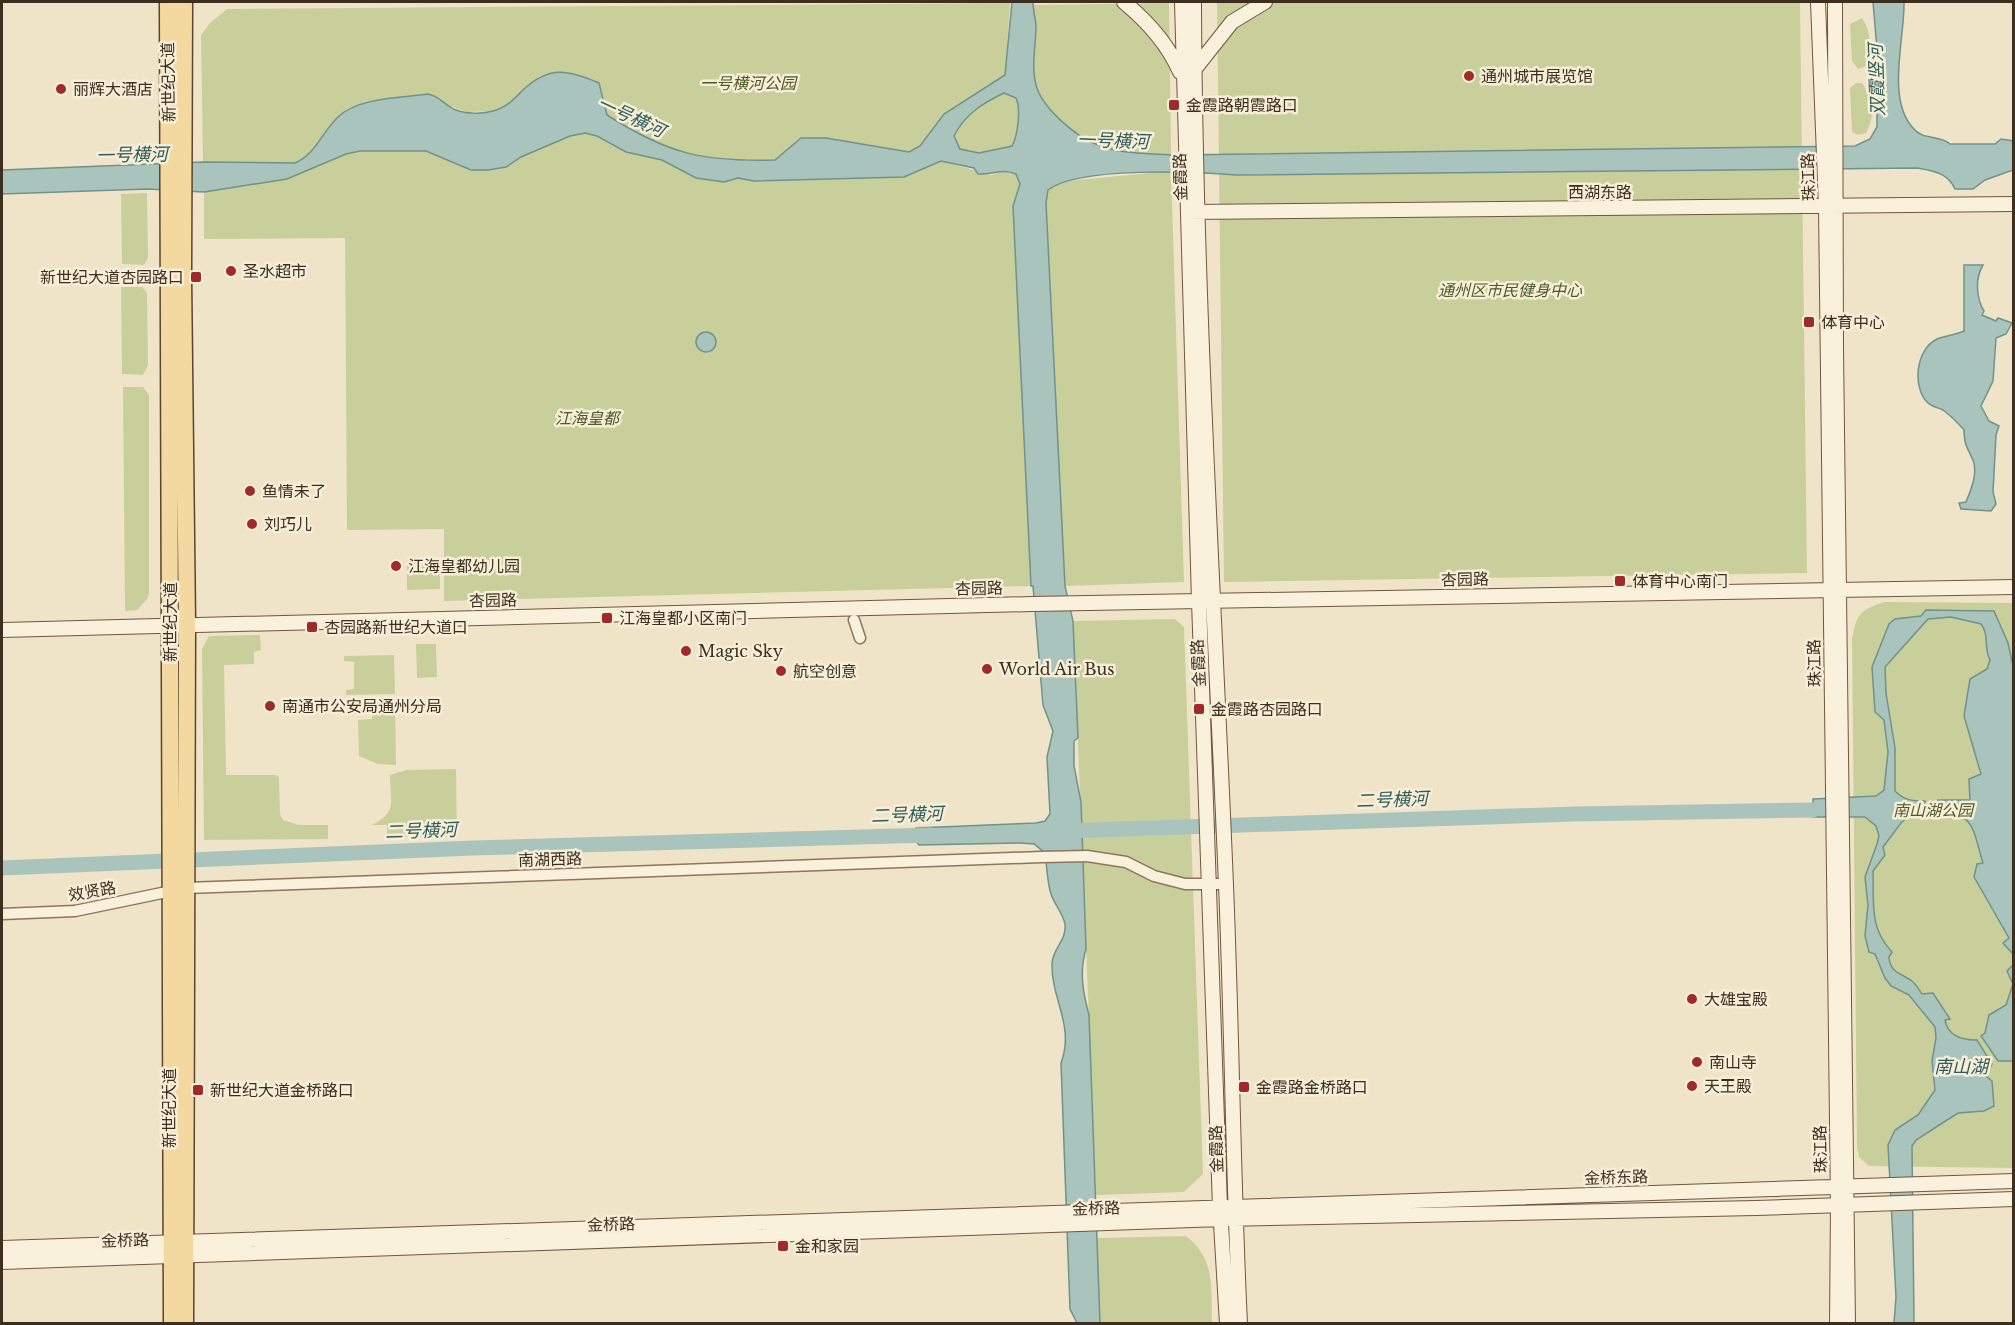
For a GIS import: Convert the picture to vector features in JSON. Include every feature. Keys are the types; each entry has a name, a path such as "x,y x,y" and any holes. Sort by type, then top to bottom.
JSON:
{"main road":[{"name":"新世纪大道","path":"168,2 176,157 179,624 186,888 177,1248 172,1323"},
{"name":"新世纪大道","path":"176,157 184,2"},
{"name":"新世纪大道","path":"179,624 170,891 177,1248 186,1323"}],"street":[{"path":"1124,2 1145,19 1174,57 1183,79"},
{"name":"金霞路","path":"1182,2 1184,149 1191,185"},
{"name":"金霞路","path":"1194,2 1196,138 1191,185 1205,601 1210,884 1227,1213 1240,1323"},
{"path":"1194,70 1233,22 1265,2"},
{"name":"珠江路","path":"1818,2 1829,141 1831,207 1842,1186 1848,1323"},
{"name":"珠江路","path":"1829,141 1835,2"},
{"name":"西湖东路","path":"1192,212 2013,204"},
{"name":"杏园路","path":"2,630 1072,603 2013,587"},
{"name":"金霞路","path":"1205,601 1223,818 1226,884 1227,1323"},
{"path":"854,620 860,638"},
{"name":"南湖西路","path":"186,888 914,860 1087,856 1126,862 1154,876 1185,884 1226,884"},
{"name":"效贤路","path":"2,914 75,911 186,888"},
{"name":"金桥东路","path":"1227,1213 1842,1186 2013,1181"},
{"name":"金桥东路","path":"1227,1213 1843,1205 2013,1199"},
{"name":"珠江路","path":"1837,1323 1843,1205"},
{"name":"金桥路","path":"2,1248 177,1248 1227,1213"},
{"name":"金桥路","path":"2,1262 177,1248"}],"green space":[{"name":"通州区市民健身中心","path":"1217,2 1800,2 1807,573 1224,582"},
{"name":"一号横河公园","path":"1010,3 1005,76 944,114 920,146 909,152 826,138 802,138 775,160 722,160 682,154 638,136 541,75 510,104 494,111 467,112 447,105 327,129 310,153 295,163 203,162 201,35 210,23 227,9"},
{"path":"1169,3 1171,155 1115,150 1097,145 1077,134 1057,117 1037,86 1034,75 1033,5"},
{"path":"1862,18 1868,30 1869,47 1867,66 1858,69 1852,61 1850,24"},
{"path":"1856,83 1862,83 1869,95 1872,107 1871,120 1866,133 1858,135 1852,132 1850,88"},
{"path":"1004,93 1016,98 1018,108 1018,122 1012,146 979,153 960,149 954,136 958,128 982,105"},
{"name":"江海皇都","path":"585,133 597,136 611,145 662,160 696,178 724,182 738,178 754,181 904,177 942,161 991,175 1004,171 1016,174 1020,184 1013,206 1031,586 444,601 444,529 347,530 345,238 204,239 204,192 287,179 346,154 360,151 426,151 471,170 506,167 521,157 570,136"},
{"path":"1171,171 1184,582 1065,586 1046,195 1052,186 1067,181"},
{"path":"147,193 148,258 144,265 122,264 121,194"},
{"path":"121,287 142,287 147,293 148,365 143,375 122,374"},
{"path":"123,387 143,387 149,395 149,593 148,598 137,610 125,611"},
{"path":"407,559 440,559 440,589 407,590"},
{"name":"南山湖公园","path":"1884,602 2013,603 2013,1168 1869,1166 1859,1157 1857,1147 1852,640 1855,624 1861,614"},
{"path":"1175,619 1184,627 1203,1174 1184,1192 1096,1195 1073,621"},
{"path":"260,635 261,650 254,652 254,664 224,665 226,775 276,775 279,777 280,814 283,820 299,825 328,825 328,839 204,840 202,649 209,636"},
{"path":"416,644 436,644 437,677 417,678"},
{"path":"394,655 395,694 346,695 346,690 354,689 354,662 344,661 344,656"},
{"path":"395,700 396,765 378,764 359,756 358,720 372,719 372,701"},
{"path":"456,769 457,837 387,837 387,825 372,825 386,816 389,811 391,805 390,775 407,770"},
{"path":"1186,1236 1203,1255 1210,1275 1212,1323 1100,1323 1097,1238"}],"water":[{"name":"双霞竖河","path":"1012,2 1033,2 1036,25 1034,70 1039,94 1052,112 1070,129 1089,141 1115,150 1171,155 1855,146 1870,139 1877,127 1877,100 1872,85 1877,49 1873,2 1904,2 1899,67 1900,101 1905,116 1913,128 1921,135 1941,139 1950,144 1995,144 2001,139 2014,141 2013,170 1985,180 1973,189 1955,189 1944,176 1917,168 1237,175 1139,172 1085,177 1063,182 1048,190 1046,203 1065,586 1073,621 1078,738 1074,741 1074,766 1081,802 1086,949 1082,974 1089,1015 1100,1324 1077,1323 1070,1309 1061,1063 1065,1049 1065,1037 1052,963 1064,935 1065,924 1052,898 1045,853 1034,844 1020,843 919,845 912,836 916,828 1036,823 1045,821 1050,814 1047,757 1053,731 1043,705 1033,586 1031,586 1013,206 1020,184 1016,174 1002,172 978,174 974,168 941,161 904,177 754,181 738,178 724,182 696,178 662,160 626,152 597,136 585,133 570,136 521,157 506,167 488,170 471,170 426,151 360,151 346,154 287,179 204,192 147,189 2,194 2,170 203,162 295,163 314,148 338,117 357,106 369,102 428,94 460,111 489,112 506,105 533,82 551,73 560,72 578,75 599,83 607,115 649,139 687,153 727,159 775,160 801,138 826,138 909,152 920,146 944,114 1005,75","holes":["1004,93 1016,98 1018,122 1012,146 979,153 960,149 954,136 969,115"]},
{"path":"1964,265 1983,265 1980,270 1978,288 1979,300 1984,311 1982,315 1996,321 1998,318 2012,323 2006,334 1996,338 1993,381 1981,406 1989,421 1999,426 1996,435 1993,492 1996,504 1991,511 1961,509 1959,503 1966,502 1974,480 1975,469 1965,442 1964,430 1943,410 1927,402 1919,387 1918,378 1921,359 1930,344 1937,339 1964,331"},
{"path":"706,332 713,335 716,342 713,349 706,352 699,349 696,342 699,335"},
{"name":"南山湖","path":"1926,610 1994,611 2008,643 2013,666 2013,954 2003,943 2009,938 1974,877 1977,864 1983,863 1971,826 1960,816 1938,812 1938,800 1970,800 1969,779 1981,774 1964,716 1970,679 1987,669 1990,660 1984,628 1981,624 1951,617 1928,619 1885,667 1886,693 1895,748 1895,791 1908,799 1925,801 1925,811 1914,811 1901,823 1883,847 1885,855 1873,871 1874,914 1879,934 1892,952 1889,957 1894,970 1913,982 1922,994 1933,993 1950,1019 1945,1020 1949,1030 1961,1038 1977,1040 1992,1064 1986,1076 1992,1081 1994,1106 1984,1111 1958,1113 1916,1140 1912,1146 1914,1323 1894,1323 1896,1297 1888,1145 1895,1130 1918,1115 1935,1090 1932,1061 1936,1038 1935,1027 1909,995 1891,986 1875,954 1869,952 1865,936 1868,905 1865,877 1879,836 1876,826 1865,817 1813,817 1813,799 1876,796 1884,790 1888,752 1884,720 1875,712 1872,667 1889,624 1895,619 1921,616"},
{"path":"2013,965 2013,984 2007,971"},
{"name":"南山湖","path":"2013,984 2013,1061 1998,1061 1981,1036 1985,1033 1989,1015 2006,1005"}],"waterway":[{"name":"二号横河","path":"1063,831 1575,814 1813,810"},
{"name":"二号横河","path":"2,868 473,848 931,835"}],"place":[{"name":"通州城市展览馆","path":"1469,76"},
{"name":"丽辉大酒店","path":"61,89"},
{"name":"金霞路朝霞路口","path":"1174,105"},
{"name":"圣水超市","path":"231,271"},
{"name":"新世纪大道杏园路口","path":"196,277"},
{"name":"体育中心","path":"1809,322"},
{"name":"鱼情未了","path":"250,491"},
{"name":"刘巧儿","path":"252,524"},
{"name":"江海皇都幼儿园","path":"396,566"},
{"name":"体育中心南门","path":"1620,581"},
{"name":"江海皇都小区南门","path":"607,618"},
{"name":"杏园路新世纪大道口","path":"312,627"},
{"name":"Magic Sky","path":"686,651"},
{"name":"World Air Bus","path":"987,669"},
{"name":"航空创意","path":"781,671"},
{"name":"南通市公安局通州分局","path":"270,706"},
{"name":"金霞路杏园路口","path":"1199,709"},
{"name":"大雄宝殿","path":"1692,999"},
{"name":"南山寺","path":"1697,1062"},
{"name":"天王殿","path":"1692,1086"},
{"name":"金霞路金桥路口","path":"1244,1087"},
{"name":"新世纪大道金桥路口","path":"198,1090"},
{"name":"金和家园","path":"783,1246"}],"water label":[{"name":"一号横河","path":"631,117"},
{"name":"一号横河","path":"1113,141"},
{"name":"一号横河","path":"132,155"}]}
